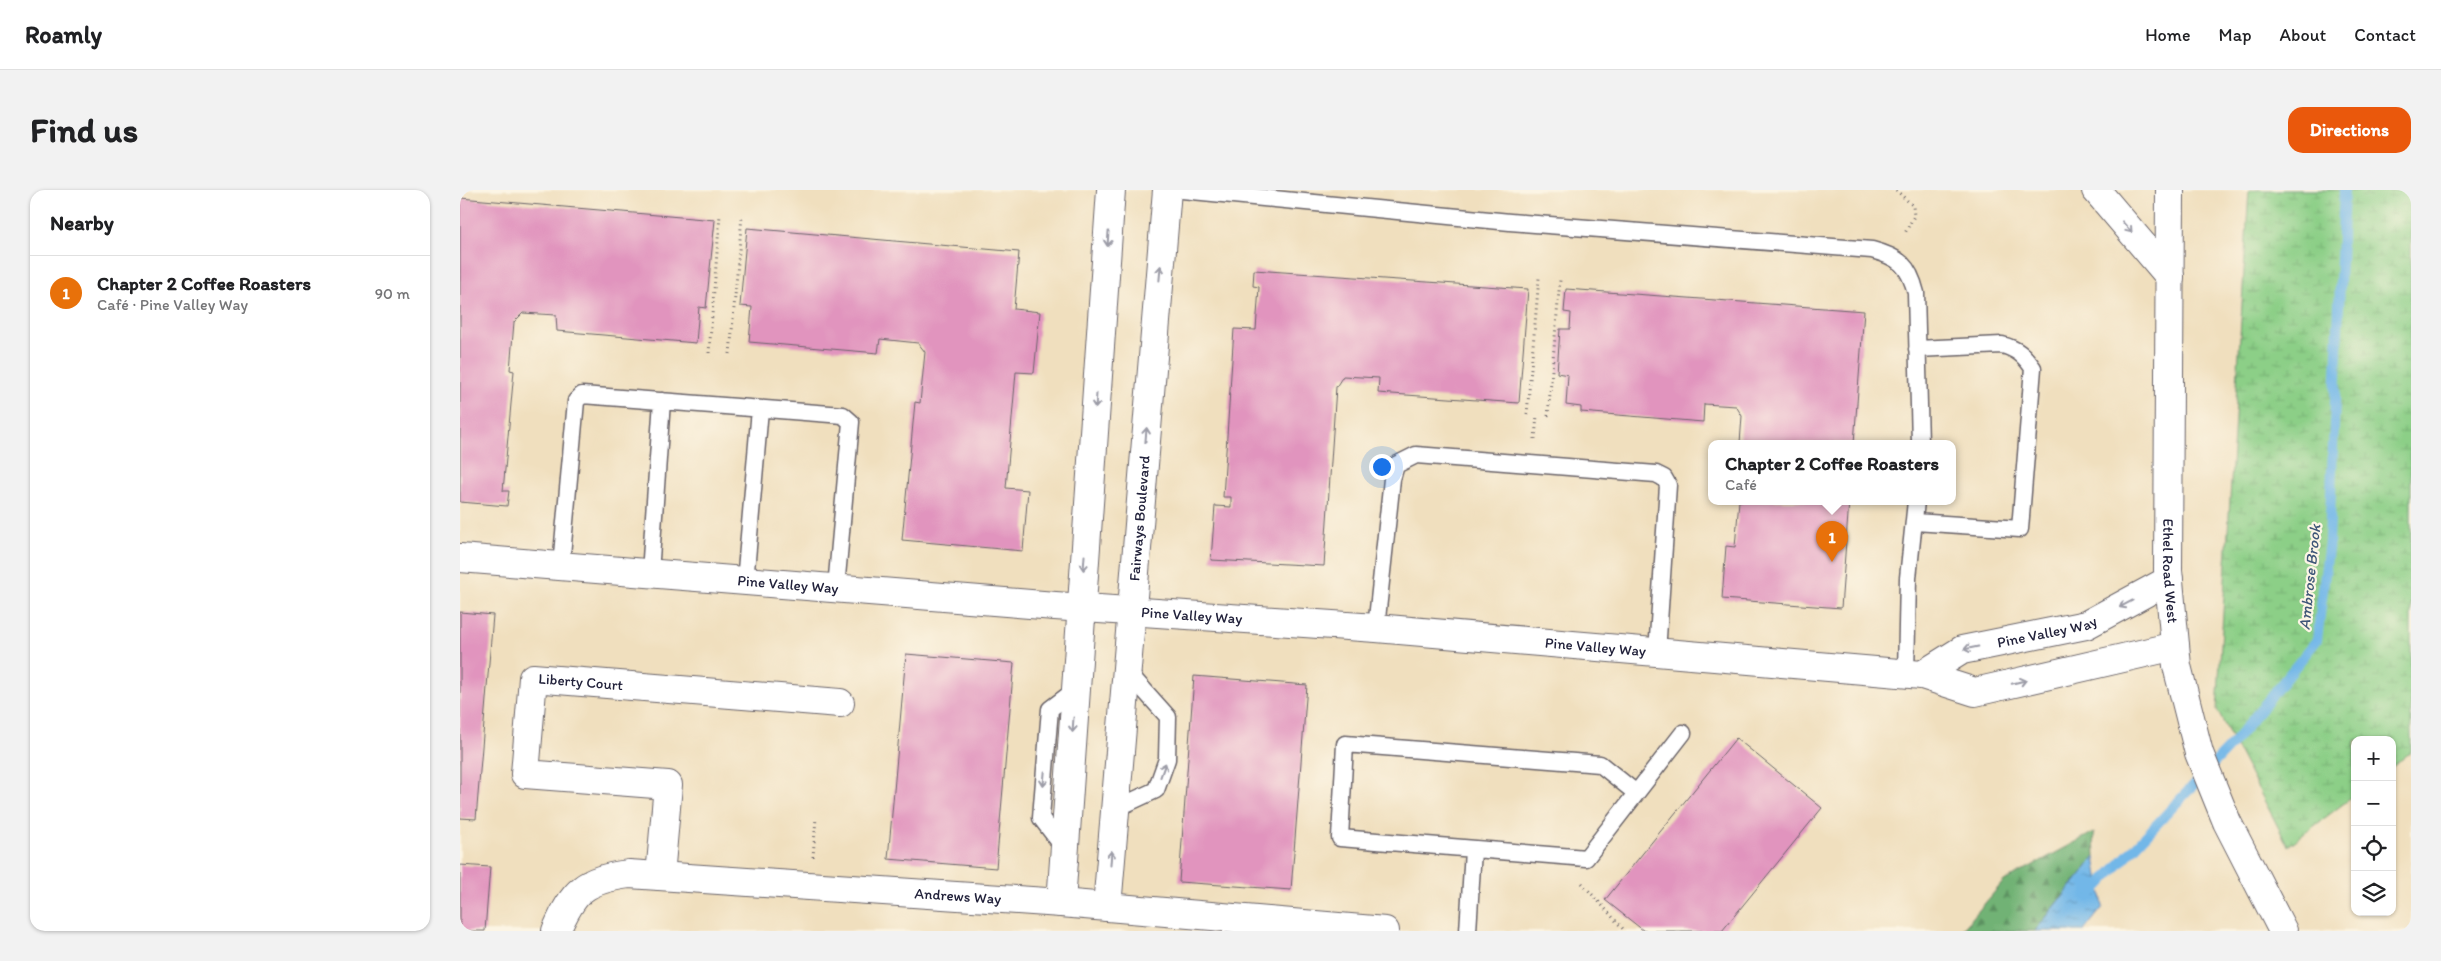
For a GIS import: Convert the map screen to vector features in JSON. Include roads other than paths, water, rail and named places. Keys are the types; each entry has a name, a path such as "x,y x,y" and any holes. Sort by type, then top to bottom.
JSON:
{"street":[{"path":"1061,903 1111,190"},
{"name":"Fairways Boulevard","path":"1107,907 1167,190"},
{"path":"2096,190 2170,277"},
{"name":"Ethel Road West","path":"2170,190 2169,580 2177,666 2199,753 2228,822 2283,931"},
{"name":"Pine Valley Way","path":"460,558 1082,608 1376,628 1914,674 1975,692 2175,646"},
{"name":"Pine Valley Way","path":"1914,674 1962,650 2086,625 2169,580"},
{"name":"Liberty Court","path":"660,876 668,785 525,774 534,678 840,703"},
{"name":"Andrews Way","path":"556,931 574,896 589,884 604,877 629,874 1061,903 1385,931"}],"lane":[{"path":"1182,190 1510,222 1872,250 1888,254 1902,263 1912,276 1916,293 1920,440"},
{"path":"1915,522 2020,528 2033,368 2025,357 2015,349 2002,345 1917,349"},
{"path":"561,566 576,401 582,395 843,415 851,422 836,588"},
{"path":"650,573 662,401"},
{"path":"745,582 760,409"},
{"path":"1376,628 1392,479 1396,464 1405,458 1416,455 1656,474 1664,478 1668,485 1657,653"},
{"path":"1914,674 1908,578 1916,505"},
{"path":"1115,809 1156,790 1167,759 1168,717 1126,670"},
{"path":"1636,794 1600,764 1345,744 1340,838 1586,858 1636,794 1683,733"},
{"path":"1468,931 1473,850"}],"water":[{"path":"2095,857 2103,907 2084,931 2035,931"}],"waterway":[{"name":"Ambrose Brook","path":"2092,893 2234,742 2317,640 2329,541 2344,190"}],"place":[{"name":"Chapter 2 Coffee Roasters","path":"1832,562"}]}
